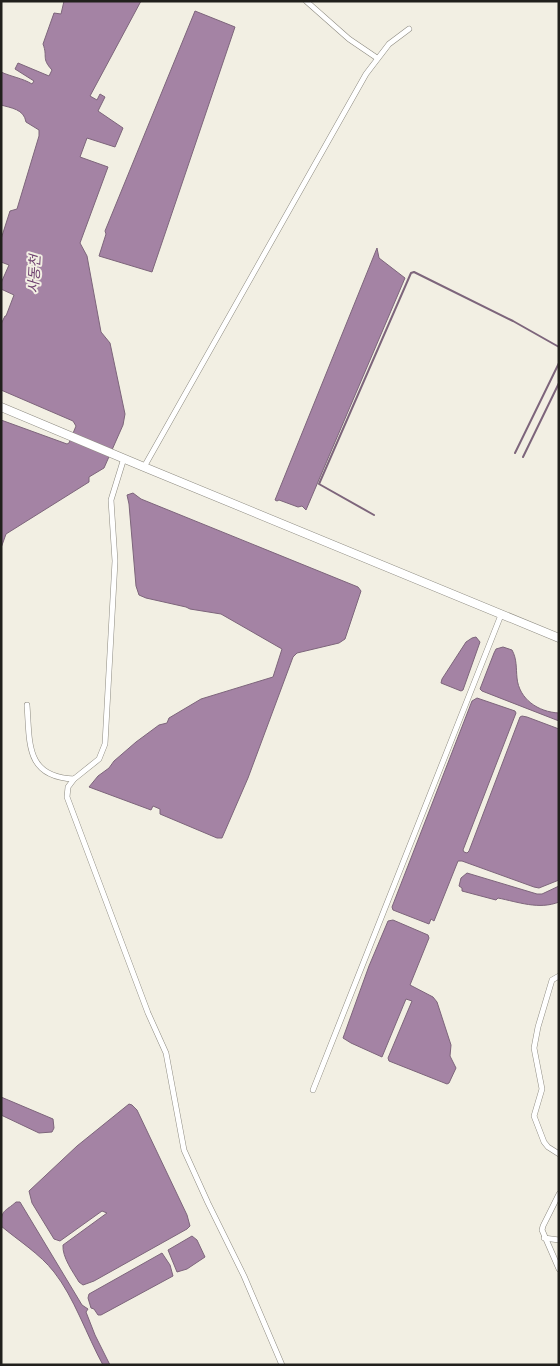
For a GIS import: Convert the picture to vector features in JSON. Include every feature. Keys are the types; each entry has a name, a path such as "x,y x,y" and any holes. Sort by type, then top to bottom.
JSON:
{"main road":[{"path":"1,407 559,638"}],"street":[{"path":"306,1 349,39 377,58"},
{"path":"144,467 361,82 389,44 409,29"},
{"path":"124,458 111,500 115,561 104,744 99,759 74,779 68,787 68,797 148,1013 166,1053 184,1150 244,1276 282,1365"},
{"path":"313,1090 501,615"},
{"path":"27,705 30,747 34,758 50,774 64,779 74,779"},
{"path":"559,976 552,980 538,1027 534,1048 542,1089 534,1116 544,1142 559,1154"},
{"path":"559,1194 542,1230 559,1270"},
{"path":"544,1238 559,1240"}],"water":[{"name":"사동천","path":"64,1 141,1 90,96 97,100 100,94 105,97 98,111 123,128 115,147 87,138 80,157 108,167 80,243 87,256 101,332 110,343 125,414 123,425 104,468 89,477 89,482 6,534 1,548 1,420 67,444 76,426 73,421 1,390 1,324 14,295 1,289 1,283 9,265 1,262 1,239 10,211 17,209 39,136 39,130 26,122 23,114 20,112 1,105 1,72 32,84 34,81 15,69 18,63 49,76 52,70 46,60 43,44 54,13 61,14"},
{"path":"195,11 235,27 152,272 99,256 106,234 105,231"},
{"path":"377,248 379,258 405,278 306,510 302,506 298,507 279,500 277,501 275,500"},
{"path":"133,493 141,499 358,587 361,591 345,639 339,643 297,653 293,657 248,778 222,838 217,838 160,814 160,809 153,806 151,810 89,787 98,776 136,742 159,725 167,723 169,718 201,699 273,677 282,649 221,614 190,609 139,595 136,586 127,495"},
{"path":"476,637 480,642 463,690 461,691 441,683 466,642"},
{"path":"503,647 512,650 514,653 521,692 537,707 559,713 559,721 480,689 496,649"},
{"path":"477,698 515,711 516,713 463,850 467,853 469,851 520,717 527,717 559,729 559,880 539,888 458,861 434,921 431,919 429,924 393,910 392,907 472,701"},
{"path":"467,873 537,894 542,894 559,886 559,902 536,905 498,898 496,900 462,891 462,888 459,886 461,878"},
{"path":"393,920 428,935 429,938 410,985 433,997 437,1002 451,1045 450,1056 456,1068 447,1084 389,1061 388,1058 412,1001 406,999 382,1057 343,1038 369,966 388,921"},
{"path":"1,1097 53,1119 54,1128 52,1132 39,1133 1,1115"},
{"path":"129,1104 137,1110 187,1215 190,1226 94,1281 83,1285 79,1282 68,1264 63,1245 107,1213 102,1211 60,1241 54,1239 32,1203 29,1191 77,1146"},
{"path":"16,1202 20,1202 82,1305 88,1309 86,1312 95,1335 110,1365 103,1365 74,1305 54,1272 36,1253 1,1226 3,1214"},
{"path":"192,1236 197,1240 205,1257 187,1269 177,1272 168,1250"},
{"path":"162,1253 170,1265 173,1276 101,1315 98,1315 91,1308 88,1298 89,1294"}],"waterway":[{"path":"374,515 319,484 411,273 414,272 513,321 559,347"},
{"path":"515,453 559,363"},
{"path":"523,457 559,383"}]}
